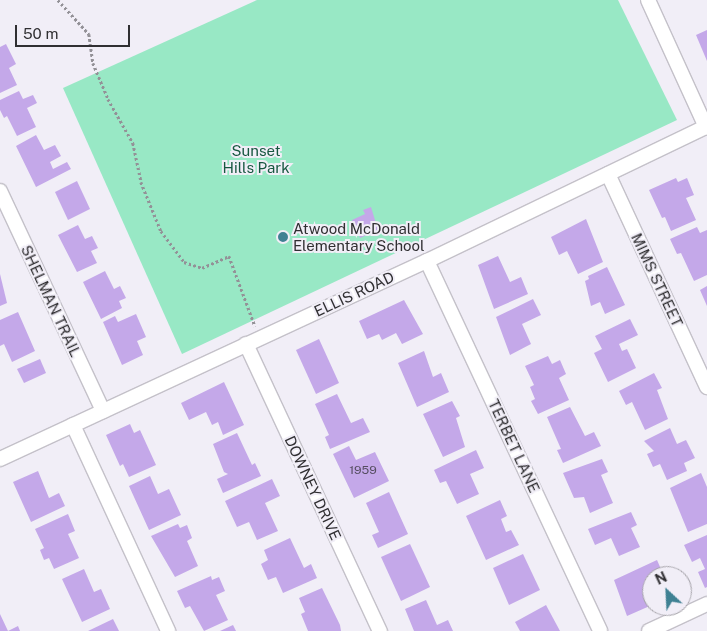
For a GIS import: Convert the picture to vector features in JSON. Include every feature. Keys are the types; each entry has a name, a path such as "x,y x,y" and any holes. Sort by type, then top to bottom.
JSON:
{"street":[{"path":"648,0 706,127"},
{"name":"ELLIS ROAD","path":"0,459 251,340 427,261 706,127"},
{"name":"MIMS STREET","path":"608,174 707,387"},
{"name":"SHELMAN TRAIL","path":"0,191 103,411"},
{"name":"TERBET LANE","path":"427,261 600,631"},
{"name":"DOWNEY DRIVE","path":"251,340 380,631"},
{"path":"73,425 168,631"},
{"path":"649,631 707,604"}],"path":[{"path":"58,0 89,34 93,63 108,99 133,143 141,182 161,231 184,262 202,268 229,256 251,340"}],"green space":[{"name":"Sunset Hills Park","path":"257,0 618,0 677,120 182,354 63,88"}],"building":[{"path":"707,30 707,61 696,35"},
{"path":"6,44 16,64 9,68 17,85 0,93 0,47"},
{"path":"19,91 23,99 33,95 37,103 27,108 36,127 17,136 7,116 4,118 0,110 0,100"},
{"path":"36,135 44,150 55,145 61,156 50,162 53,169 67,162 71,169 36,187 16,146"},
{"path":"676,178 678,182 687,178 694,195 686,198 696,220 671,231 665,217 662,218 649,190"},
{"path":"77,181 90,209 68,220 55,192"},
{"path":"371,207 378,230 360,238 352,220 365,214 363,210"},
{"path":"586,219 603,262 578,274 567,251 559,255 551,237"},
{"path":"78,225 85,239 92,236 98,248 91,251 97,263 77,272 58,235"},
{"path":"697,227 700,233 707,230 707,275 694,281 681,253 677,254 670,239"},
{"path":"498,256 510,282 521,277 528,294 494,309 478,265"},
{"path":"607,267 625,305 605,314 600,302 591,306 585,281 589,279 588,276"},
{"path":"105,271 114,289 120,286 126,298 119,301 122,308 101,319 83,282"},
{"path":"0,274 7,303 0,306"},
{"path":"707,286 707,306 700,290"},
{"path":"533,299 541,315 522,324 531,344 510,355 496,317"},
{"path":"404,300 423,334 402,344 396,333 382,340 379,334 367,339 359,321"},
{"path":"18,312 35,351 12,362 4,344 0,346 0,320"},
{"path":"136,314 146,337 137,341 143,355 122,365 103,322 115,316 118,322"},
{"path":"630,319 638,335 619,344 622,351 627,349 636,368 608,382 594,353 602,349 595,336"},
{"path":"319,339 339,383 316,394 296,350"},
{"path":"424,351 433,377 441,373 449,392 417,407 398,363"},
{"path":"548,356 552,364 560,360 566,374 559,378 569,400 538,414 531,401 535,399 530,387 534,385 525,366"},
{"path":"40,359 46,373 24,383 17,369"},
{"path":"654,373 662,388 657,390 668,419 645,430 632,402 626,405 619,391"},
{"path":"224,382 244,425 223,435 218,422 212,425 206,412 189,420 181,403"},
{"path":"337,394 351,423 363,418 370,432 330,449 325,437 329,435 315,404"},
{"path":"452,401 460,416 456,418 465,447 443,457 423,414"},
{"path":"570,407 585,436 594,432 601,446 563,463 557,450 561,449 547,417"},
{"path":"130,424 134,433 140,430 156,465 129,477 123,464 120,466 106,435"},
{"path":"670,428 677,444 686,440 695,458 684,463 687,471 667,480 660,464 653,467 647,454 654,451 644,441"},
{"path":"237,433 252,465 255,463 261,476 223,493 217,479 228,474 224,472 213,444"},
{"path":"349,446 356,460 375,452 389,481 354,498 333,454"},
{"path":"476,450 484,468 470,474 479,494 457,504 446,481 440,483 434,470"},
{"path":"602,459 608,472 601,475 613,503 590,513 584,497 574,498 563,473"},
{"path":"38,471 49,498 59,493 65,506 31,522 13,482"},
{"path":"701,473 707,487 707,524 688,532 670,488"},
{"path":"150,476 158,494 169,489 181,515 149,530 129,486"},
{"path":"272,479 280,496 265,503 278,531 257,540 249,522 237,527 225,501"},
{"path":"389,492 408,534 378,548 372,535 379,532 366,503"},
{"path":"500,500 507,516 501,519 506,532 511,530 519,545 486,560 466,516"},
{"path":"631,512 637,525 631,528 640,547 619,556 611,538 595,545 588,529"},
{"path":"68,514 75,531 68,534 79,558 54,569 49,558 44,560 40,550 44,548 35,529"},
{"path":"178,524 180,528 187,525 192,538 187,541 198,566 175,577 151,536"},
{"path":"707,535 707,587 705,588 698,572 705,569 700,558 692,562 684,545"},
{"path":"290,538 304,568 311,564 317,578 283,593 276,577 268,580 261,564 268,560 264,550"},
{"path":"410,544 430,587 401,601 381,557"},
{"path":"523,554 540,590 509,605 493,568"},
{"path":"657,560 660,566 644,566"},
{"path":"642,567 642,609 627,616 614,580"},
{"path":"84,569 94,592 101,589 110,609 82,622 62,579"},
{"path":"211,576 212,580 219,577 225,591 216,595 228,620 204,631 190,606 185,608 177,591"},
{"path":"322,588 340,625 341,631 308,631 301,614 305,612 299,598"},
{"path":"426,600 437,625 448,620 453,631 414,631 405,609"},
{"path":"546,605 560,631 520,631 515,622"},
{"path":"0,614 8,631 0,631"},
{"path":"113,619 119,631 88,631"},
{"path":"233,625 236,631 220,631"},
{"path":"18,626 20,631 8,631"}],"place":[{"name":"Atwood McDonald Elementary School","path":"283,237"}]}
